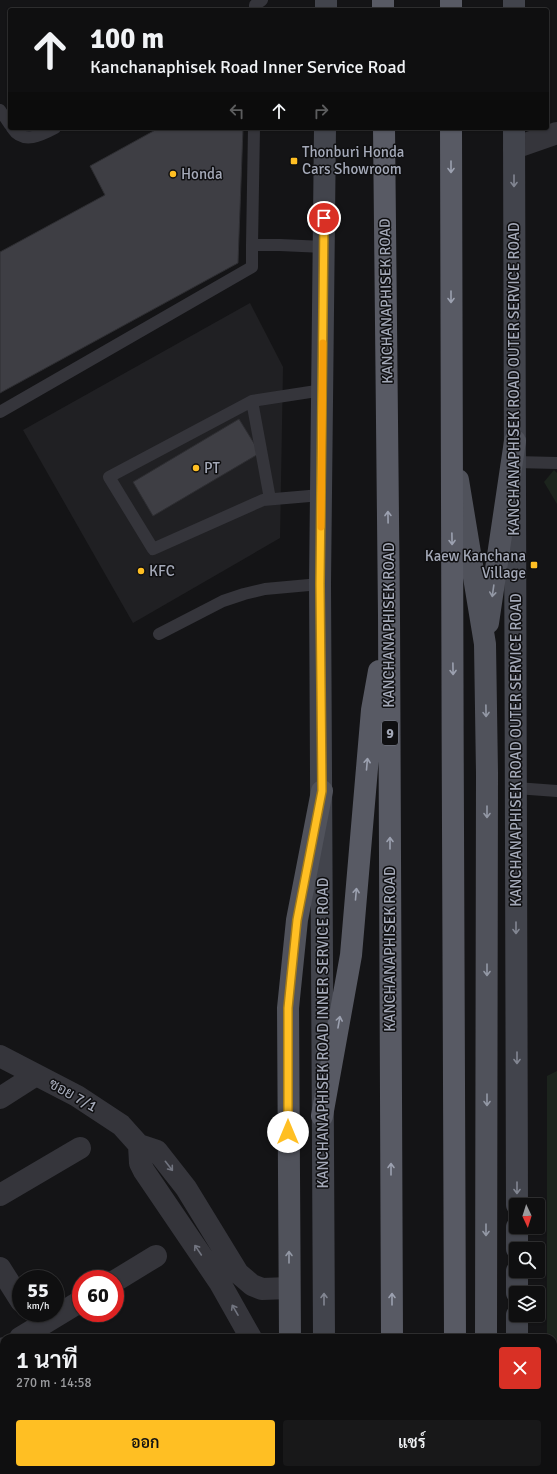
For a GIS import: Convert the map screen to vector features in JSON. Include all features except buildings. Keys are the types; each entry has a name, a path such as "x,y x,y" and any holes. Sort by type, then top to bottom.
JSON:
{"highway":[{"name":"KANCHANAPHISEK ROAD","path":"384,130 389,616 392,1334"},
{"path":"451,130 455,1334"},
{"path":"322,1116 351,955 372,710 389,616"}],"main road":[{"name":"KANCHANAPHISEK ROAD INNER SERVICE ROAD","path":"324,1334 320,584 325,130"},
{"name":"KANCHANAPHISEK ROAD OUTER SERVICE ROAD","path":"514,138 517,1198"},
{"path":"451,439 485,644 487,773 486,1334"},
{"path":"485,644 515,452"},
{"path":"290,1334 288,1008 297,920 322,791"},
{"path":"517,1322 517,1334"}],"street":[{"path":"514,138 557,134"},
{"name":"ซอย 7/1","path":"0,1056 77,1096 104,1113 121,1124 139,1145"},
{"path":"0,1098 36,1075"},
{"path":"250,1334 220,1283 144,1171 140,1163 139,1145 157,1151 186,1188 238,1273 252,1285 262,1289 289,1288"},
{"path":"0,1195 80,1148"},
{"path":"124,1276 156,1256"},
{"path":"0,1268 12,1287"},
{"path":"29,1326 72,1305"}],"lane":[{"path":"0,110 8,122"},
{"path":"14,130 23,136 30,138 38,137 51,130"},
{"path":"0,412 252,267 254,130"},
{"path":"252,245 324,247"},
{"path":"321,495 263,500 154,549 109,477 252,401 323,390"},
{"path":"252,401 270,499"},
{"path":"515,452 557,463"},
{"path":"159,634 223,601 244,594 264,589 320,584"},
{"path":"516,788 557,791"}],"shaded area":[{"path":"250,303 283,367 280,538 133,623 23,430"},
{"path":"554,470 557,473 557,504 544,482"},
{"path":"557,1071 557,1334 547,1334 547,1076"}],"slow traffic":[{"path":"321,527 323,343"}],"place":[{"name":"Thonburi Honda Cars Showroom","path":"294,161"},
{"name":"Honda","path":"173,174"},
{"name":"PT","path":"196,468"},
{"name":"Kaew Kanchana Village","path":"534,565"},
{"name":"KFC","path":"141,571"}],"route":[{"path":"288,1132 288,1008 297,920 322,791 320,584 324,218"}]}
